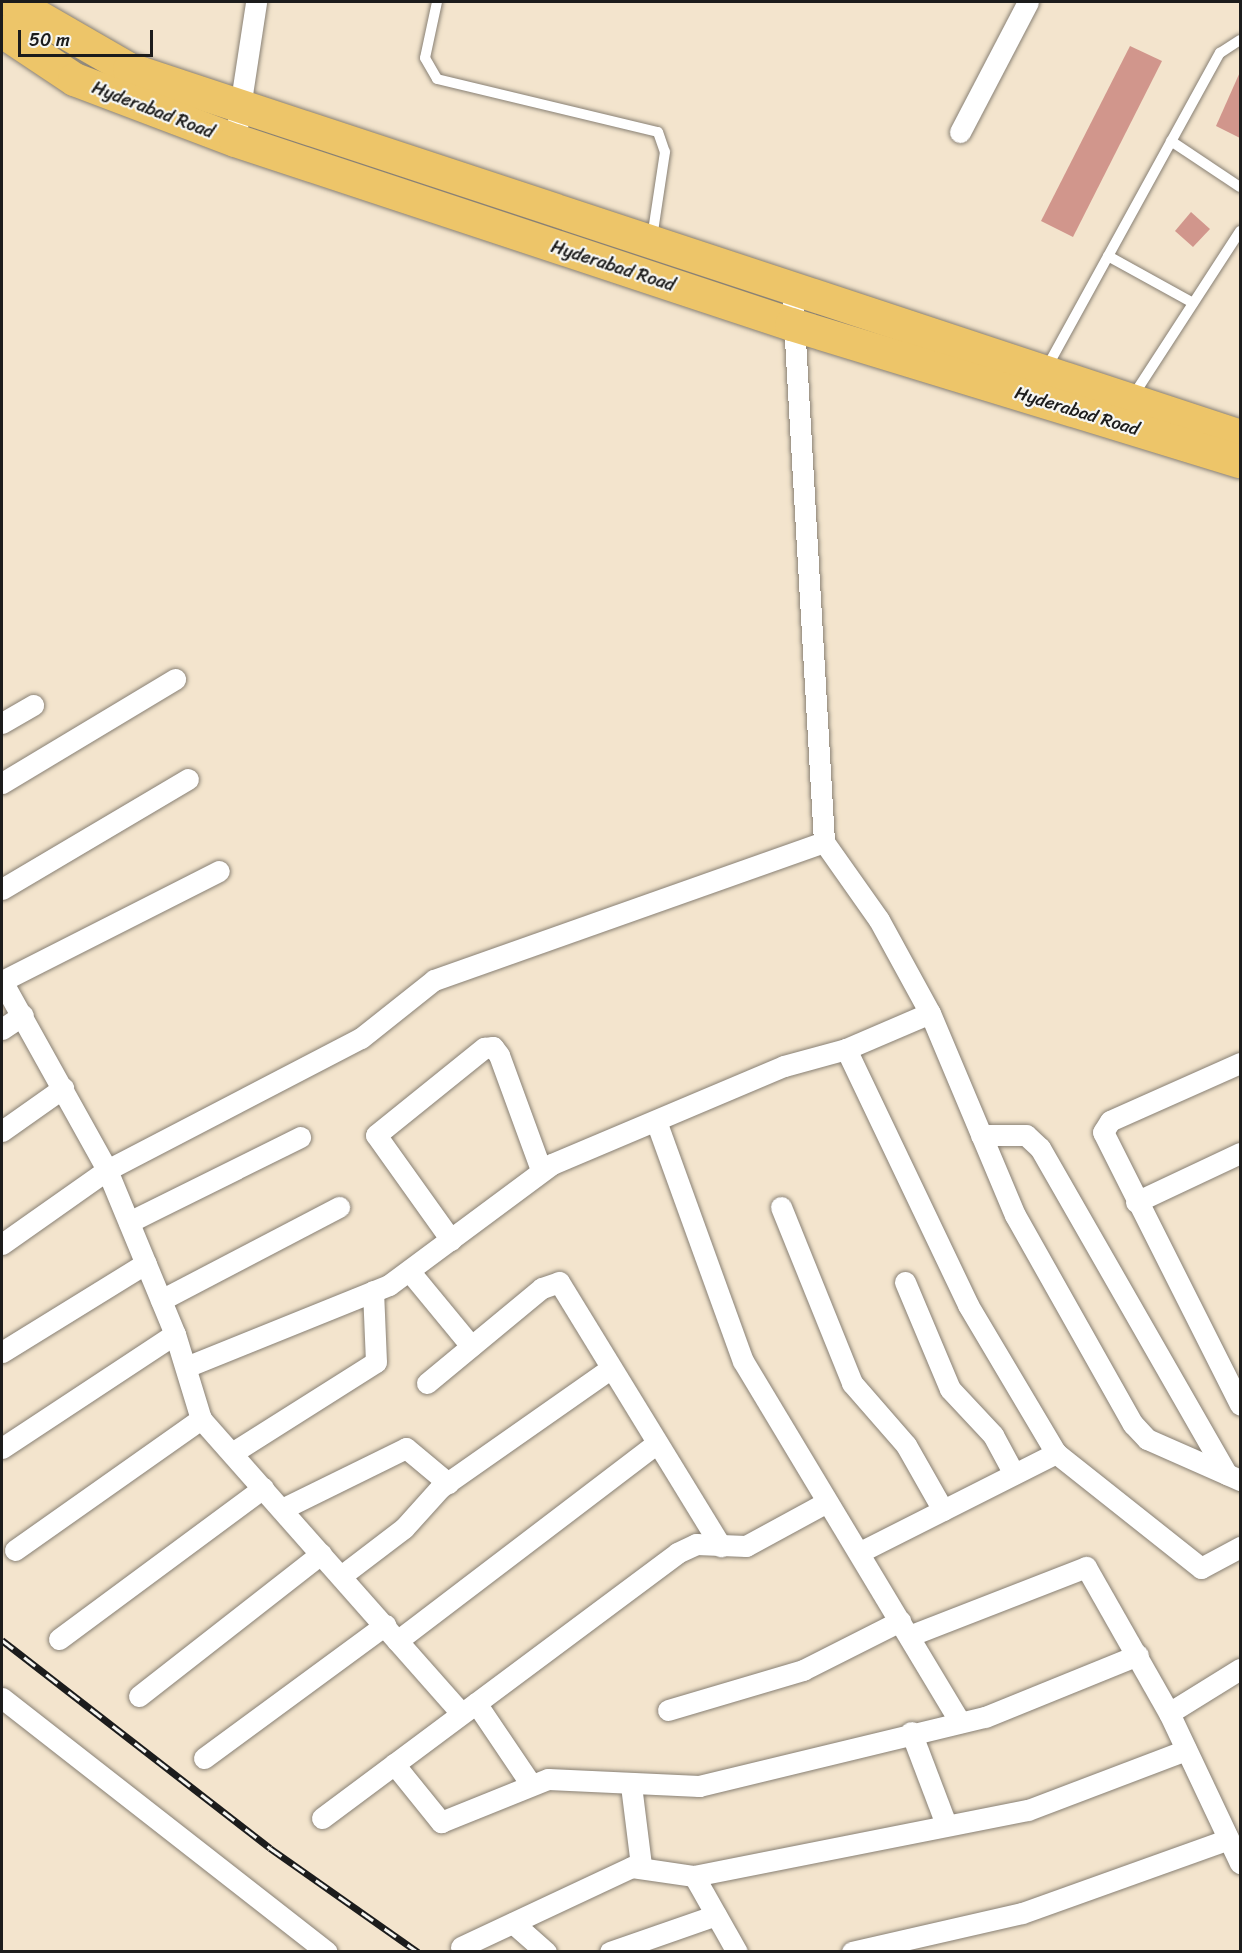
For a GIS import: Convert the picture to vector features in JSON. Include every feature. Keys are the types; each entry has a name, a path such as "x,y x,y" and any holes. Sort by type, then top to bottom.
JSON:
{"main road":[{"name":"Hyderabad Road","path":"13,2 129,69 1240,436"},
{"name":"Hyderabad Road","path":"2,32 74,79 235,140 791,324 1240,461"}],"street":[{"path":"235,140 236,104 256,2"},
{"path":"960,132 1028,2"},
{"path":"792,288 791,324 824,842 879,920 930,1013 1015,1215 1133,1424 1147,1439 1234,1477"},
{"path":"2,783 175,679"},
{"path":"2,723 33,705"},
{"path":"2,889 188,778"},
{"path":"2,1244 107,1170 361,1038 434,980 824,842"},
{"path":"219,871 2,981 23,1015 107,1170 175,1334 201,1419 391,1633 468,1708 530,1783"},
{"path":"186,1367 373,1291 410,1272 542,1170 783,1066 846,1048 930,1013"},
{"path":"2,1029 23,1015"},
{"path":"451,1240 376,1135 484,1048 493,1047 500,1055 542,1170"},
{"path":"846,1048 968,1305 1056,1453 1201,1568 1240,1547"},
{"path":"1240,1063 1104,1127 1107,1145 1240,1404"},
{"path":"2,1131 63,1088"},
{"path":"656,1121 739,1351 825,1503 860,1552 960,1722"},
{"path":"981,1135 1026,1135 1040,1148 1234,1477"},
{"path":"129,1222 300,1137"},
{"path":"1136,1202 1240,1153"},
{"path":"161,1300 339,1207"},
{"path":"781,1207 852,1383 906,1445 943,1510"},
{"path":"2,1352 146,1263"},
{"path":"410,1272 471,1346"},
{"path":"427,1383 554,1281 563,1287 610,1369 721,1546"},
{"path":"905,1282 950,1389 993,1436 1014,1474"},
{"path":"232,1453 376,1362 373,1291"},
{"path":"2,1448 175,1334"},
{"path":"341,1576 404,1528 448,1483 610,1369"},
{"path":"15,1550 201,1419"},
{"path":"204,1758 391,1633 657,1443"},
{"path":"282,1509 406,1448 448,1483"},
{"path":"860,1552 1056,1453"},
{"path":"59,1638 263,1488"},
{"path":"322,1818 677,1553 696,1544 746,1546 825,1503"},
{"path":"139,1696 321,1554"},
{"path":"668,1710 809,1668 905,1628 1086,1567 1169,1713 1226,1840 1240,1863"},
{"path":"394,1764 441,1822 530,1783 562,1778 631,1785 699,1786 911,1732 960,1722 1138,1655"},
{"path":"1169,1713 1240,1670"},
{"path":"2,1698 327,1952"},
{"path":"911,1732 946,1824"},
{"path":"461,1947 641,1865 694,1876 946,1824 1028,1810 1186,1750"},
{"path":"631,1785 641,1865"},
{"path":"852,1952 1022,1913 1226,1840"},
{"path":"694,1876 737,1952"},
{"path":"610,1952 716,1915"},
{"path":"513,1923 546,1952"}],"lane":[{"path":"437,2 425,58 437,79 658,132 665,152 651,242"},
{"path":"1045,370 1220,53 1240,40"},
{"path":"1171,141 1240,187"},
{"path":"1131,399 1240,231"},
{"path":"1108,256 1192,303"}],"building":[{"path":"1130,46 1162,61 1073,237 1041,221"},
{"path":"1240,72 1240,138 1216,126"},
{"path":"1191,212 1210,229 1193,247 1175,231"}],"railway":[{"path":"2,1640 270,1848 418,1952"}]}
